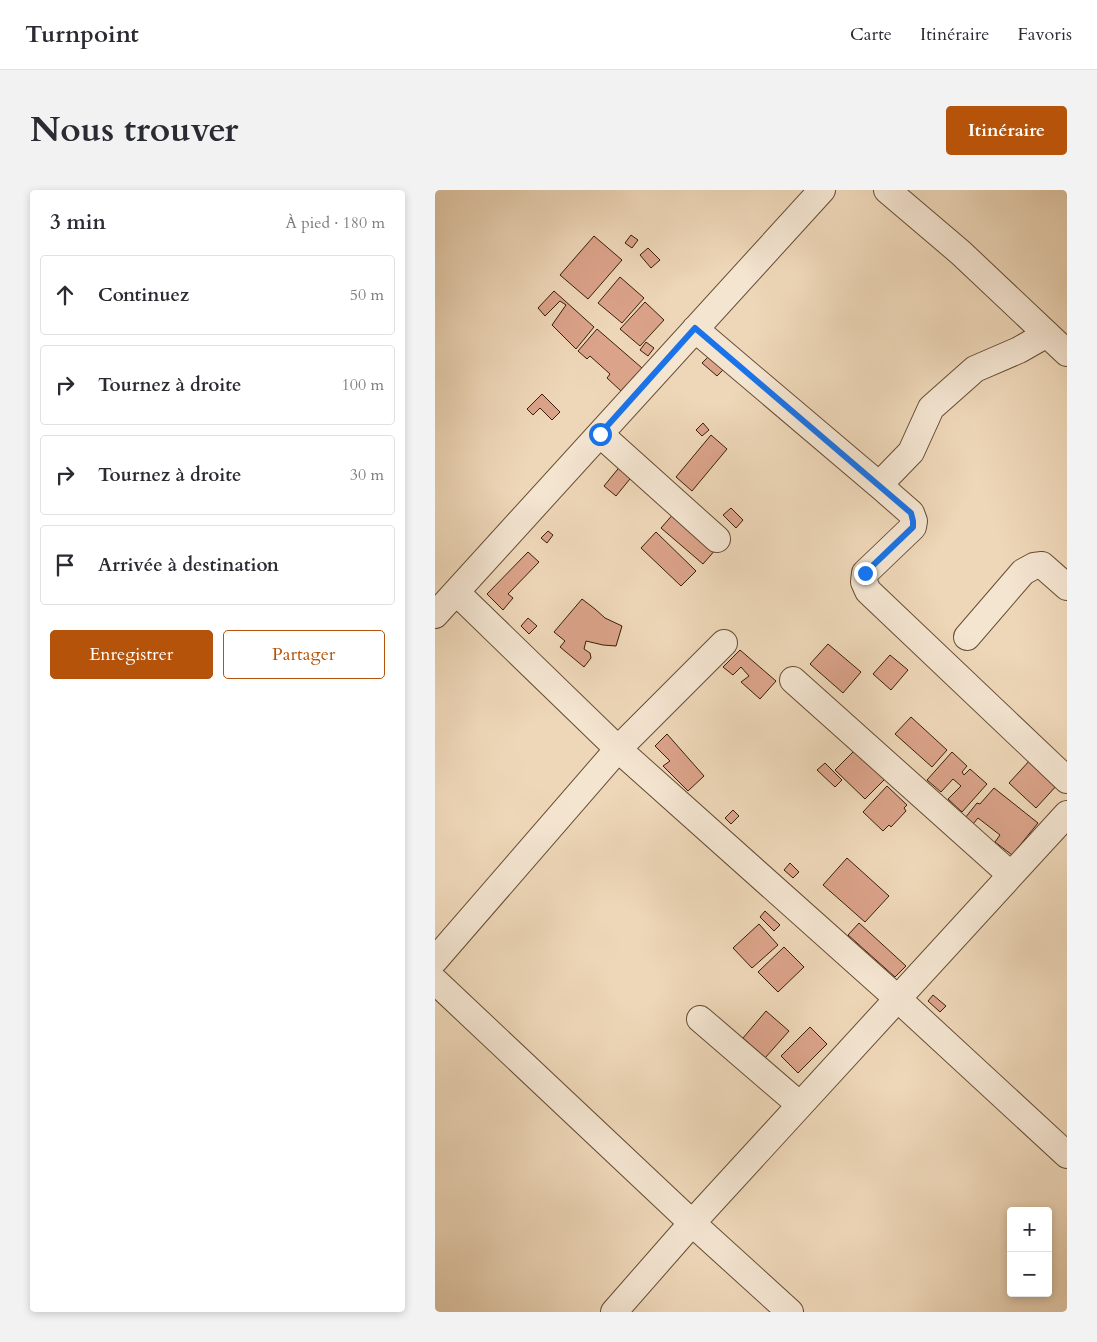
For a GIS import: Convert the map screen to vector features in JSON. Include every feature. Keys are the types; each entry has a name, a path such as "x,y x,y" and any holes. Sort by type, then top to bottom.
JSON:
{"street":[{"path":"822,190 600,434 443,601 618,749 1067,1154"},
{"path":"887,190 961,253 1067,353"},
{"path":"695,328 911,513 913,527 865,573 864,582 868,591 1067,780"},
{"path":"879,486 911,452 931,408 975,369 1019,350 1047,334"},
{"path":"600,434 717,539"},
{"path":"967,637 1023,572 1035,566 1042,565 1067,588"},
{"path":"435,960 618,749 723,643"},
{"path":"793,680 1011,875"},
{"path":"614,1312 799,1105 1067,814"},
{"path":"435,981 692,1223 790,1312"},
{"path":"700,1019 799,1105"}],"building":[{"path":"631,235 638,240 632,248 625,243"},
{"path":"594,236 622,260 588,299 560,275"},
{"path":"648,248 660,260 651,268 640,255"},
{"path":"620,277 644,298 622,323 598,303"},
{"path":"554,291 594,327 576,349 552,325 566,305 560,301 545,316 538,308"},
{"path":"645,302 664,320 640,346 620,329"},
{"path":"597,329 642,368 621,391 607,378 610,374 590,356 587,359 578,351"},
{"path":"646,342 654,348 648,356 640,350"},
{"path":"710,355 724,369 717,376 702,363"},
{"path":"542,394 560,412 552,420 540,408 533,415 527,409"},
{"path":"703,423 709,430 702,436 696,430"},
{"path":"711,435 727,449 692,491 676,477"},
{"path":"622,464 634,474 616,496 604,486"},
{"path":"731,508 743,520 736,528 723,515"},
{"path":"675,512 717,548 703,564 661,528"},
{"path":"548,531 553,535 547,543 541,538"},
{"path":"656,532 696,571 681,586 641,548"},
{"path":"528,552 539,562 508,594 513,598 503,610 487,594"},
{"path":"582,599 605,618 622,626 616,646 586,641 584,649 590,653 591,658 584,667 560,647 565,641 554,632"},
{"path":"528,618 537,626 529,634 521,626"},
{"path":"828,644 861,672 843,693 810,664"},
{"path":"740,650 776,681 760,699 741,682 749,676 741,667 733,675 723,667"},
{"path":"890,655 908,670 891,690 873,674"},
{"path":"911,717 947,750 932,767 895,734"},
{"path":"667,734 704,776 688,791 663,766 670,761 655,746"},
{"path":"856,749 886,778 865,799 835,770"},
{"path":"952,752 967,766 962,772 964,775 970,769 987,784 962,812 948,799 961,786 953,779 941,792 927,780"},
{"path":"1031,759 1058,784 1036,808 1009,783"},
{"path":"825,763 842,780 835,787 817,770"},
{"path":"887,786 907,805 904,808 906,811 891,827 889,825 883,831 863,812"},
{"path":"994,788 1038,823 1012,855 995,842 1000,835 978,818 973,824 965,818 977,803 980,804"},
{"path":"733,810 739,816 731,824 725,818"},
{"path":"847,858 889,896 865,922 823,885"},
{"path":"790,863 799,872 793,878 784,870"},
{"path":"765,911 780,925 774,931 760,917"},
{"path":"859,923 906,966 895,977 848,935"},
{"path":"759,924 778,945 752,968 733,948"},
{"path":"784,947 804,967 778,992 758,972"},
{"path":"933,995 946,1006 940,1012 928,1001"},
{"path":"766,1011 789,1031 765,1058 743,1038"},
{"path":"810,1027 827,1044 798,1073 781,1056"}],"route":[{"path":"600,434 695,328 911,513 913,527 865,573"}]}
